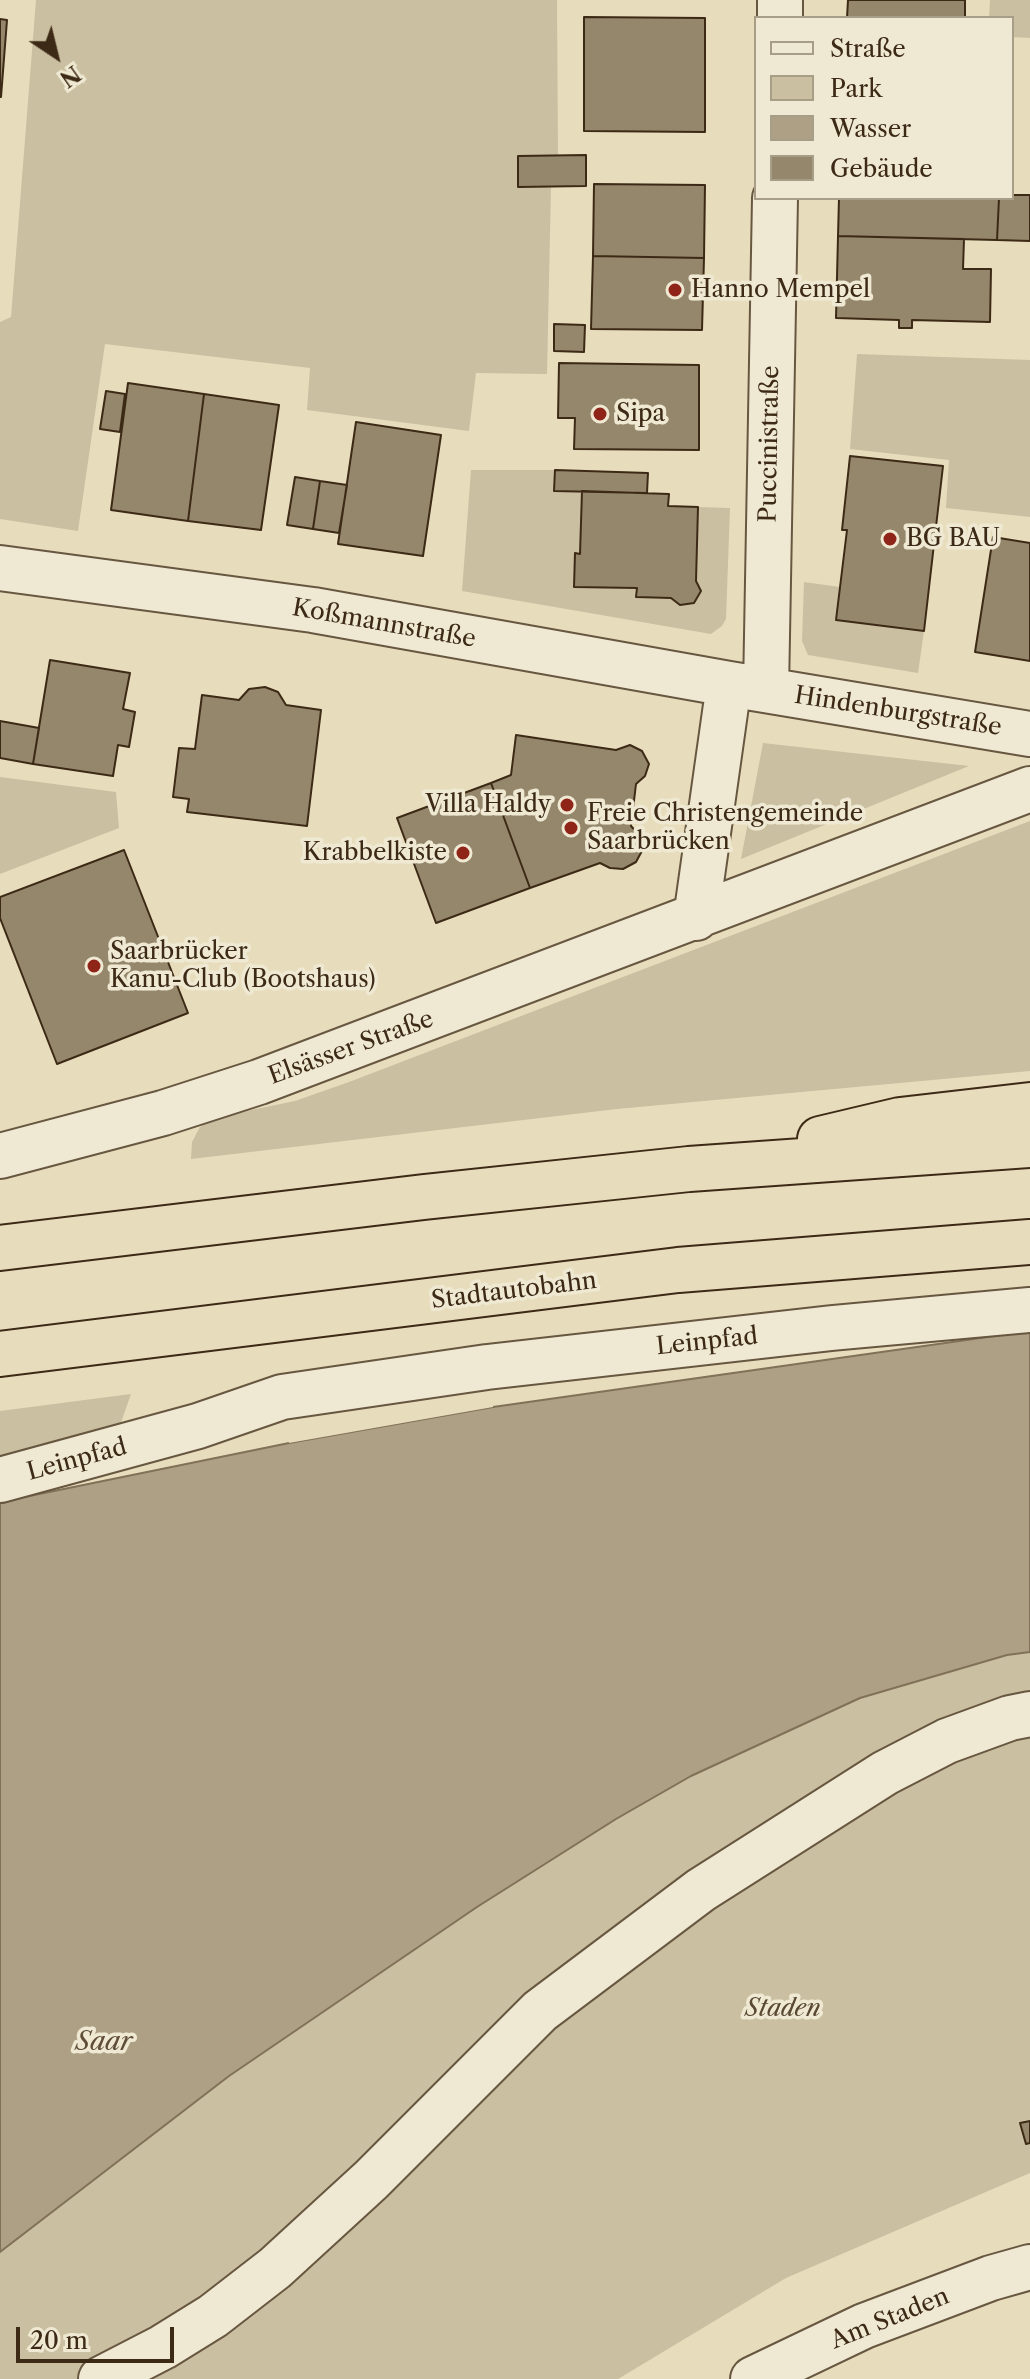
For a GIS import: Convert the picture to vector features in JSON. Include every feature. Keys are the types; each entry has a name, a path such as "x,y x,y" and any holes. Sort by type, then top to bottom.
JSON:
{"highway":[{"path":"689,1169 900,1120 1030,1105"},
{"path":"0,1248 689,1169 1030,1145"},
{"name":"Stadtautobahn","path":"0,1354 678,1270 1030,1242"}],"street":[{"name":"Puccinistraße","path":"748,687 754,409 775,200"},
{"name":"Koßmannstraße","path":"0,568 313,610 748,687"},
{"name":"Hindenburgstraße","path":"748,687 1030,734"},
{"path":"696,918 748,687"},
{"name":"Elsässer Straße","path":"0,1156 163,1113 331,1056 1030,789"},
{"name":"Leinpfad","path":"0,1480 198,1426 282,1397 387,1391 487,1367 832,1328 1030,1310"},
{"path":"101,2379 163,2347 213,2316 275,2268 371,2180 540,2011 701,1890 885,1773 947,1741 1030,1714"},
{"name":"Am Staden","path":"759,2377 864,2326 991,2278 1030,2267"}],"green space":[{"path":"36,0 557,0 558,156 518,157 518,187 551,187 547,374 476,373 469,431 307,410 310,368 105,344 78,531 0,519 0,322 11,317"},
{"path":"990,0 1030,0 1030,38 1014,37 1014,16 989,16"},
{"path":"857,354 1030,360 1030,517 946,508 949,460 850,449"},
{"path":"471,470 555,470 554,491 582,491 580,554 575,554 574,587 637,588 637,597 671,598 680,605 694,603 701,591 696,581 698,507 730,508 726,619 722,626 711,634 462,591"},
{"path":"804,582 840,587 836,620 924,631 918,673 808,655 802,641"},
{"path":"763,743 969,766 741,859"},
{"path":"0,777 116,792 119,828 0,874"},
{"path":"1030,821 1030,1071 617,1109 191,1159 192,1142 200,1127 212,1118 295,1101 349,1082"},
{"path":"131,1394 119,1428 0,1460 0,1411"},
{"name":"Staden","path":"1030,1652 1030,2173 786,2278 618,2379 0,2379 0,2252 229,2076 477,1907 616,1819 691,1776 860,1698 1007,1655"}],"water":[{"name":"Saar","path":"1030,1331 1030,1652 1007,1655 860,1698 691,1776 616,1819 477,1907 229,2076 0,2252 0,1502 289,1443 493,1407"}],"pier":[{"path":"493,1403 493,1407 289,1443 288,1439"}],"building":[{"path":"848,0 965,0 965,16 847,16"},
{"path":"584,17 705,18 705,132 584,131"},
{"path":"0,19 7,20 1,97 0,97"},
{"path":"586,155 586,186 518,187 518,156"},
{"path":"594,184 705,185 704,258 593,256"},
{"path":"1014,195 1030,195 1030,241 997,240 999,200 1014,200"},
{"path":"839,200 999,200 997,240 838,236"},
{"path":"838,236 964,239 963,269 991,269 990,322 912,320 912,328 899,328 899,320 836,318"},
{"path":"593,256 704,258 702,330 591,329"},
{"path":"554,324 585,325 584,352 554,351"},
{"path":"559,363 699,365 699,450 574,449 575,418 558,418"},
{"path":"128,383 204,394 188,521 111,510"},
{"path":"106,391 125,394 120,432 100,429"},
{"path":"204,394 279,405 261,530 188,521"},
{"path":"356,422 441,435 423,556 338,544"},
{"path":"850,456 943,466 924,631 836,620 847,530 842,530"},
{"path":"555,470 648,473 647,493 554,491"},
{"path":"295,477 320,481 313,529 287,525"},
{"path":"320,481 347,485 339,533 313,529"},
{"path":"582,491 669,494 668,506 698,507 696,581 701,591 694,603 680,605 671,598 636,597 637,588 574,587 575,553 580,554"},
{"path":"993,537 1030,543 1030,661 975,652"},
{"path":"50,660 130,673 123,709 135,712 129,747 118,745 113,776 33,764"},
{"path":"265,687 278,692 286,705 321,710 307,826 187,812 189,799 173,797 179,748 195,749 202,695 239,700 249,689"},
{"path":"0,721 39,728 33,764 0,758"},
{"name":"Villa Haldy","path":"516,735 616,750 630,745 642,751 649,764 645,776 636,784 631,826 639,835 643,849 636,862 623,869 600,863 530,888 491,783 511,775"},
{"name":"Krabbelkiste","path":"491,783 530,888 436,923 397,818"},
{"name":"Saarbrücker Kanu-Club (Bootshaus)","path":"124,850 188,1013 57,1064 0,918 0,897"},
{"path":"1030,2121 1030,2143 1026,2144 1020,2123"}],"place":[{"name":"Hanno Mempel","path":"675,290"},
{"name":"Sipa","path":"600,414"},
{"name":"BG BAU","path":"890,539"},
{"name":"Villa Haldy","path":"567,805"},
{"name":"Freie Christengemeinde Saarbrücken","path":"571,828"},
{"name":"Krabbelkiste","path":"463,853"},
{"name":"Saarbrücker Kanu-Club (Bootshaus)","path":"94,966"}]}
